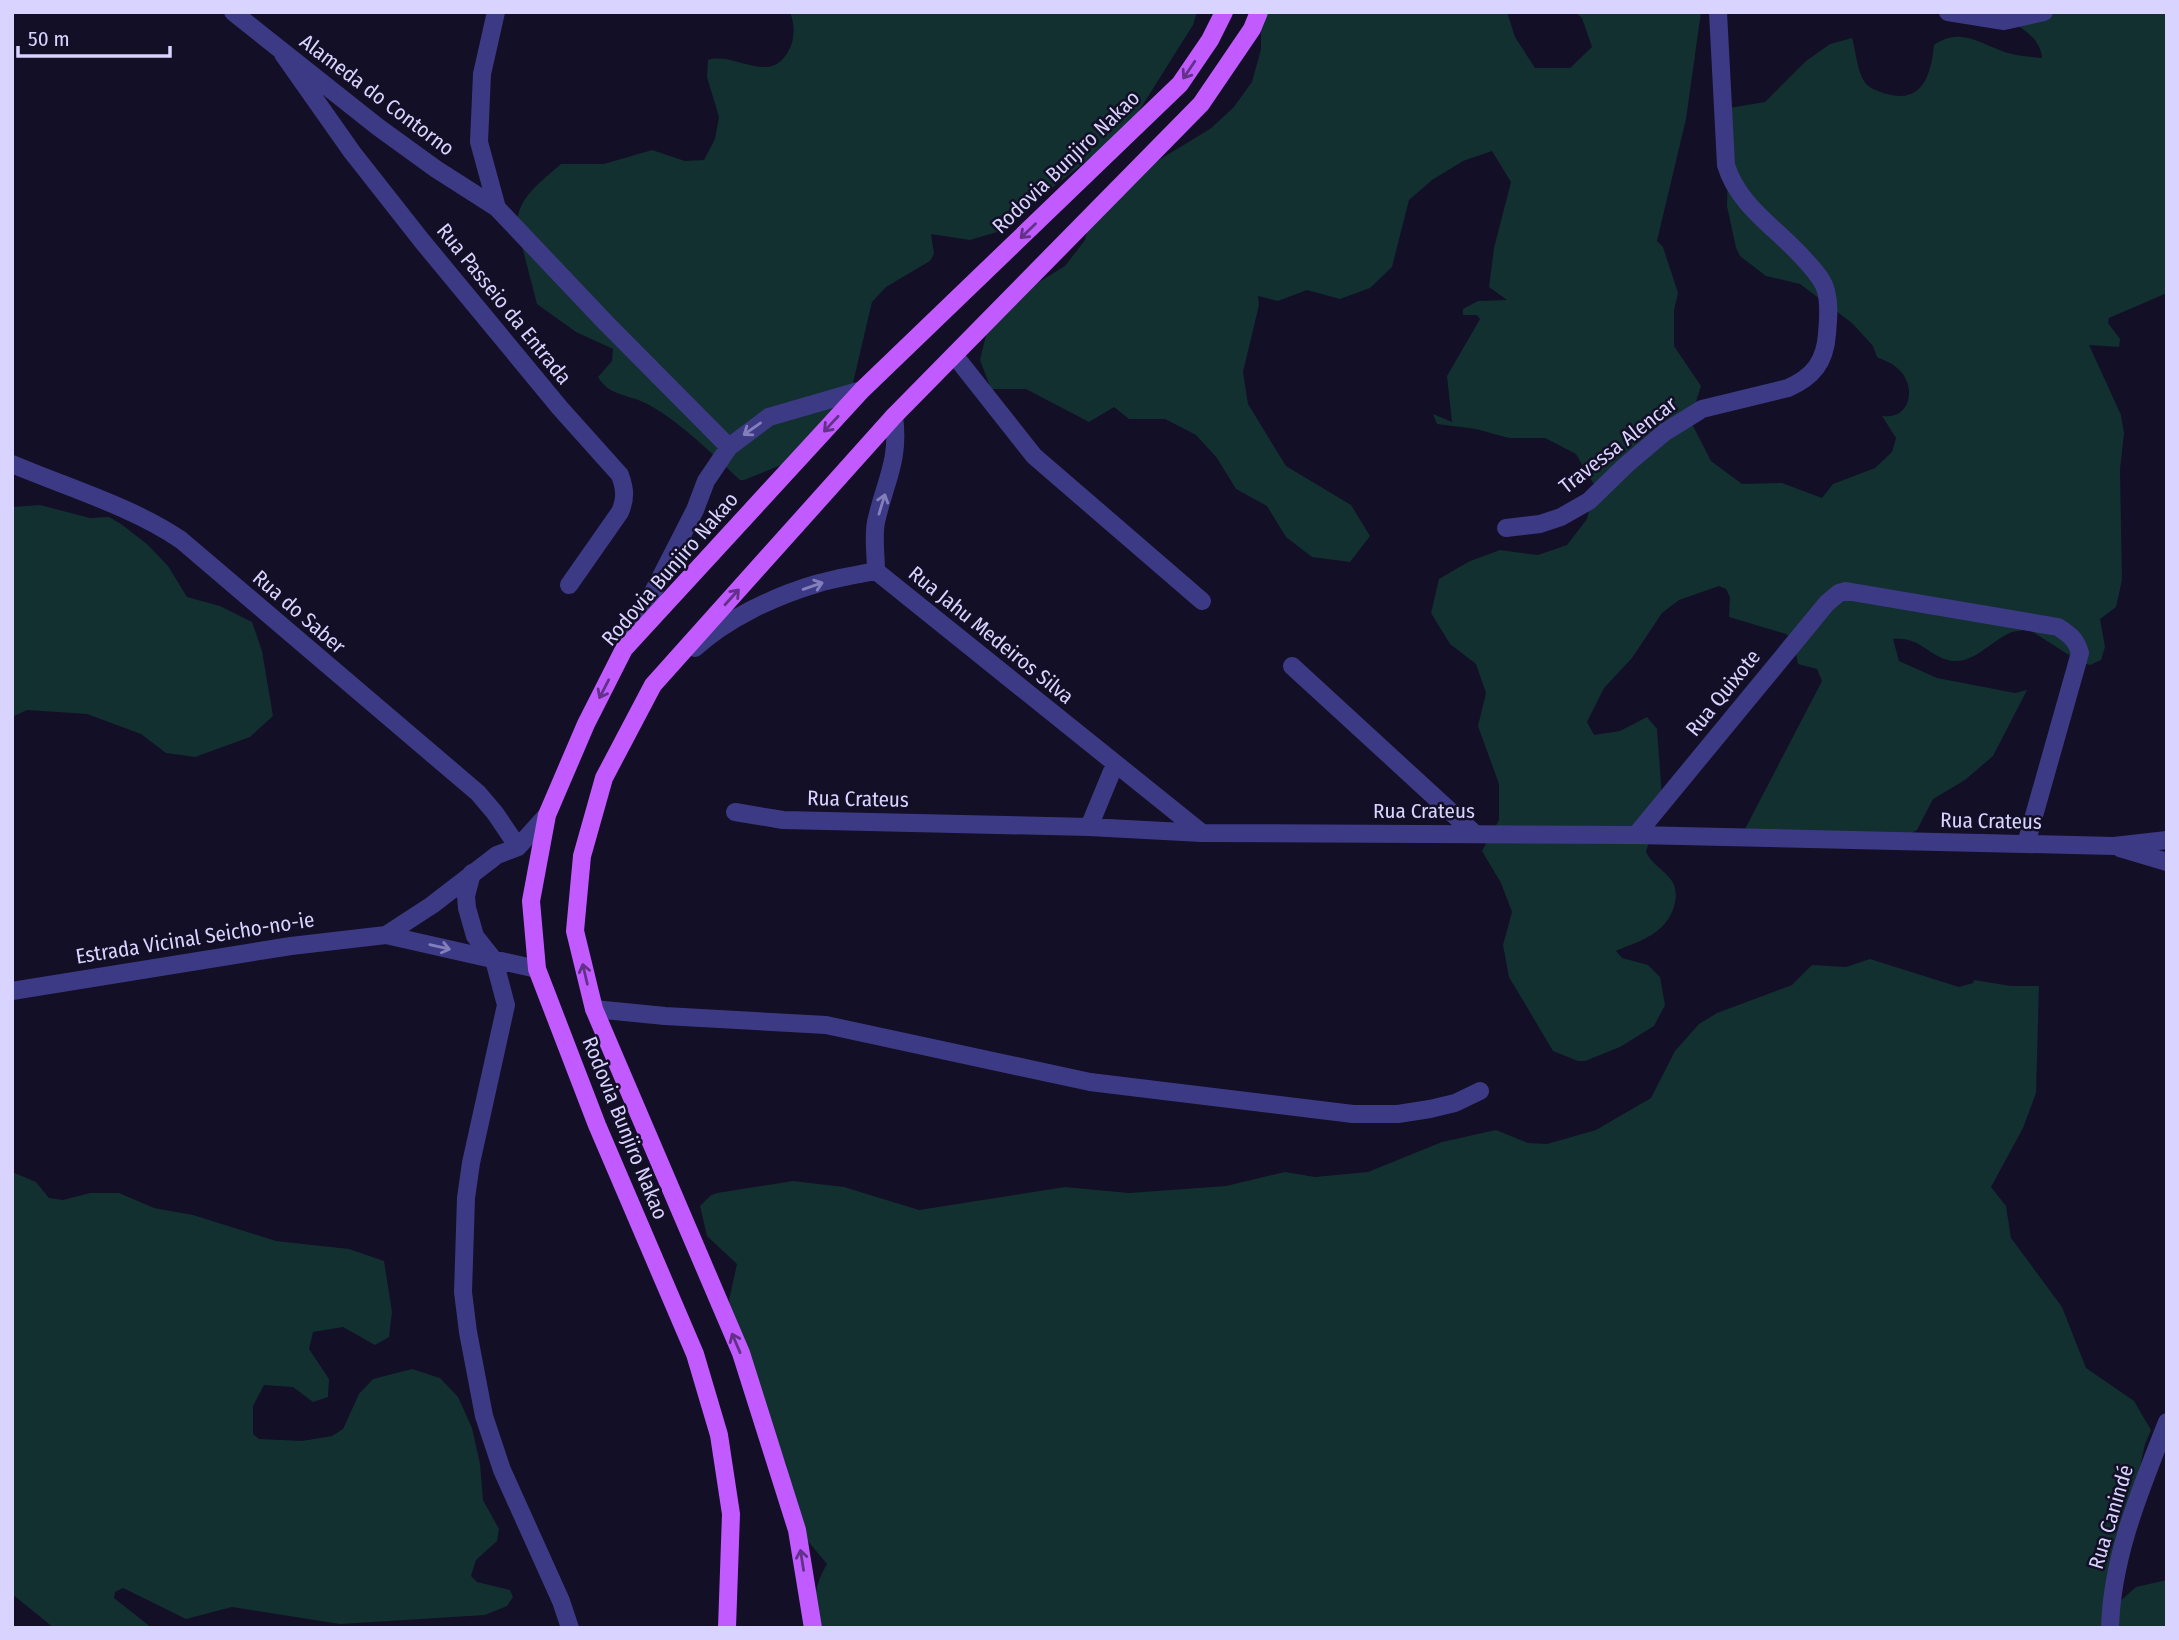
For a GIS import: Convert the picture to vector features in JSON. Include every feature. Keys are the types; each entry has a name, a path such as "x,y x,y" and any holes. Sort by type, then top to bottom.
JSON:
{"main road":[{"name":"Rodovia Bunjiro Nakao","path":"727,1628 731,1514 719,1435 695,1354 597,1125 537,969 531,901 547,815 586,724 624,649 862,390 1180,84 1210,40 1224,12"},
{"name":"Rodovia Bunjiro Nakao","path":"813,1628 797,1530 741,1353 593,1009 575,931 582,856 604,778 653,685 894,416 1201,104 1244,40 1259,12"}],"street":[{"name":"Alameda do Contorno","path":"233,12 283,54 436,169 497,208"},
{"path":"496,12 482,74 479,142 497,208 729,447"},
{"name":"Travessa Alencar","path":"1506,528 1541,524 1561,517 1589,500 1626,465 1686,418 1702,409 1788,388 1801,382 1819,366 1826,344 1829,305 1826,288 1800,254 1741,197 1731,181 1726,165 1718,12"},
{"path":"1948,12 2004,21 2044,12"},
{"name":"Rua Passeio da Entrada","path":"283,54 352,152 406,220 560,408 620,475 625,499 620,512 569,585"},
{"path":"954,356 1034,456 1202,601"},
{"path":"624,649 695,510 706,481 729,447 769,417 862,390"},
{"name":"Rua Jahu Medeiros Silva","path":"894,416 897,439 894,466 876,524 876,571 1202,833"},
{"name":"Rua do Saber","path":"12,464 162,527 181,540 478,793 518,847"},
{"path":"653,685 712,633 752,611 816,584 876,571"},
{"name":"Rua Quixote","path":"1636,835 1827,603 1839,593 1852,592 2058,627 2072,635 2080,653 2026,844"},
{"path":"1292,666 1475,834"},
{"path":"1089,827 1115,764"},
{"name":"Rua Crateus","path":"735,813 783,820 1089,827 1202,833 1636,835 2114,846 2167,842"},
{"path":"386,935 432,905 498,855 518,847 547,815"},
{"path":"2167,842 2167,861"},
{"name":"Rua Crateus","path":"2114,846 2167,861"},
{"path":"472,873 466,896 467,908 475,936 494,960 506,1005 471,1163 466,1198 463,1292 484,1416 502,1469 561,1601 570,1628"},
{"path":"386,935 537,969"},
{"name":"Estrada Vicinal Seicho-no-ie","path":"12,991 291,946 386,935"},
{"path":"593,1009 826,1026 1090,1082 1353,1114 1398,1114 1430,1109 1455,1103 1480,1091"},
{"name":"Rua Canindé","path":"2110,1628 2111,1598 2120,1554 2132,1513 2167,1422"}],"green space":[{"path":"790,12 1197,12 1193,25 1137,114 1110,142 997,232 970,240 931,234 934,254 930,261 886,287 872,302 845,417 831,437 811,453 740,480 668,417 643,402 612,391 602,383 598,377 612,361 613,349 576,332 537,304 517,227 518,217 531,191 561,164 604,164 652,150 685,161 704,160 715,139 719,117 707,77 708,60 729,60 762,67 781,61 791,46 793,37"},
{"path":"1261,12 1507,12 1515,37 1535,68 1570,68 1592,47 1582,18 1575,12 1701,12 1686,119 1657,241 1663,247 1678,293 1674,310 1674,346 1701,386 1690,420 1711,461 1742,484 1782,483 1822,498 1833,484 1875,468 1892,452 1896,438 1882,416 1892,416 1900,412 1908,400 1909,391 1903,375 1895,366 1877,357 1873,346 1852,323 1800,284 1766,276 1740,256 1727,206 1729,108 1765,102 1806,61 1830,44 1852,38 1860,71 1866,83 1881,92 1899,96 1917,91 1927,76 1934,45 1954,37 1971,39 2008,53 2042,58 2040,49 2030,35 1990,12 2167,12 2167,293 2109,318 2108,323 2120,339 2119,347 2089,345 2121,415 2124,433 2120,470 2122,580 2116,607 2100,619 2105,647 2101,660 2090,665 2080,662 2028,629 2005,635 1976,655 1961,661 1937,656 1911,641 1893,639 1899,661 1937,678 2015,693 2027,690 1993,756 1965,780 1933,799 1917,830 1898,842 1744,831 1822,681 1817,669 1798,664 1794,643 1786,634 1729,617 1730,597 1726,589 1719,586 1679,600 1662,613 1632,658 1604,688 1587,722 1594,735 1620,731 1647,717 1657,729 1662,797 1646,852 1675,887 1674,908 1657,931 1616,951 1622,958 1648,965 1660,977 1665,1005 1654,1026 1620,1047 1585,1061 1553,1051 1509,977 1503,945 1512,912 1501,883 1482,851 1499,820 1499,784 1478,726 1486,693 1476,664 1450,644 1431,613 1439,579 1470,561 1500,550 1538,555 1567,545 1587,519 1595,486 1576,454 1545,438 1509,438 1476,429 1437,424 1433,414 1452,422 1447,376 1480,319 1477,315 1463,315 1463,309 1478,301 1507,300 1489,287 1494,248 1511,182 1492,151 1463,161 1432,180 1409,200 1392,267 1370,288 1340,299 1307,290 1278,301 1258,296 1259,305 1243,372 1248,404 1286,466 1351,505 1370,536 1350,562 1312,557 1286,537 1267,506 1236,489 1217,458 1196,435 1165,419 1129,419 1114,407 1089,422 1026,389 991,389 980,360 988,327 1034,285 1065,266 1085,240 1093,206 1116,186 1210,129 1233,108 1252,82 1261,49"},
{"path":"40,505 90,518 109,517 147,544 168,566 187,597 220,606 252,622 262,651 273,716 250,737 195,757 166,753 141,734 87,714 27,710 12,717 12,507"},
{"path":"1870,959 1959,987 1973,983 1974,980 2011,986 2039,986 2036,1093 2023,1128 1991,1187 2006,1206 2011,1238 2062,1307 2086,1368 2134,1401 2151,1430 2145,1444 2109,1611 2136,1587 2167,1580 2167,1628 821,1628 816,1595 819,1580 827,1564 807,1540 796,1514 786,1464 735,1331 729,1300 737,1264 707,1236 700,1206 711,1195 793,1181 844,1187 919,1210 1065,1187 1129,1193 1226,1186 1285,1172 1315,1177 1368,1172 1442,1142 1496,1130 1528,1143 1547,1144 1596,1130 1651,1098 1675,1051 1699,1024 1717,1013 1792,985 1812,965 1846,967"},
{"path":"12,1172 36,1182 49,1198 63,1200 90,1193 119,1193 154,1208 193,1215 276,1241 349,1249 384,1261 392,1312 389,1337 375,1345 343,1327 313,1332 309,1349 329,1379 328,1397 313,1402 293,1387 264,1385 253,1406 253,1434 259,1439 302,1441 332,1436 343,1429 359,1394 373,1379 412,1369 440,1378 458,1397 472,1428 480,1464 483,1500 499,1529 497,1541 476,1560 471,1576 477,1582 510,1590 513,1597 507,1606 485,1615 340,1624 232,1607 186,1619 123,1588 115,1592 114,1598 152,1628 54,1628 12,1594"}]}
